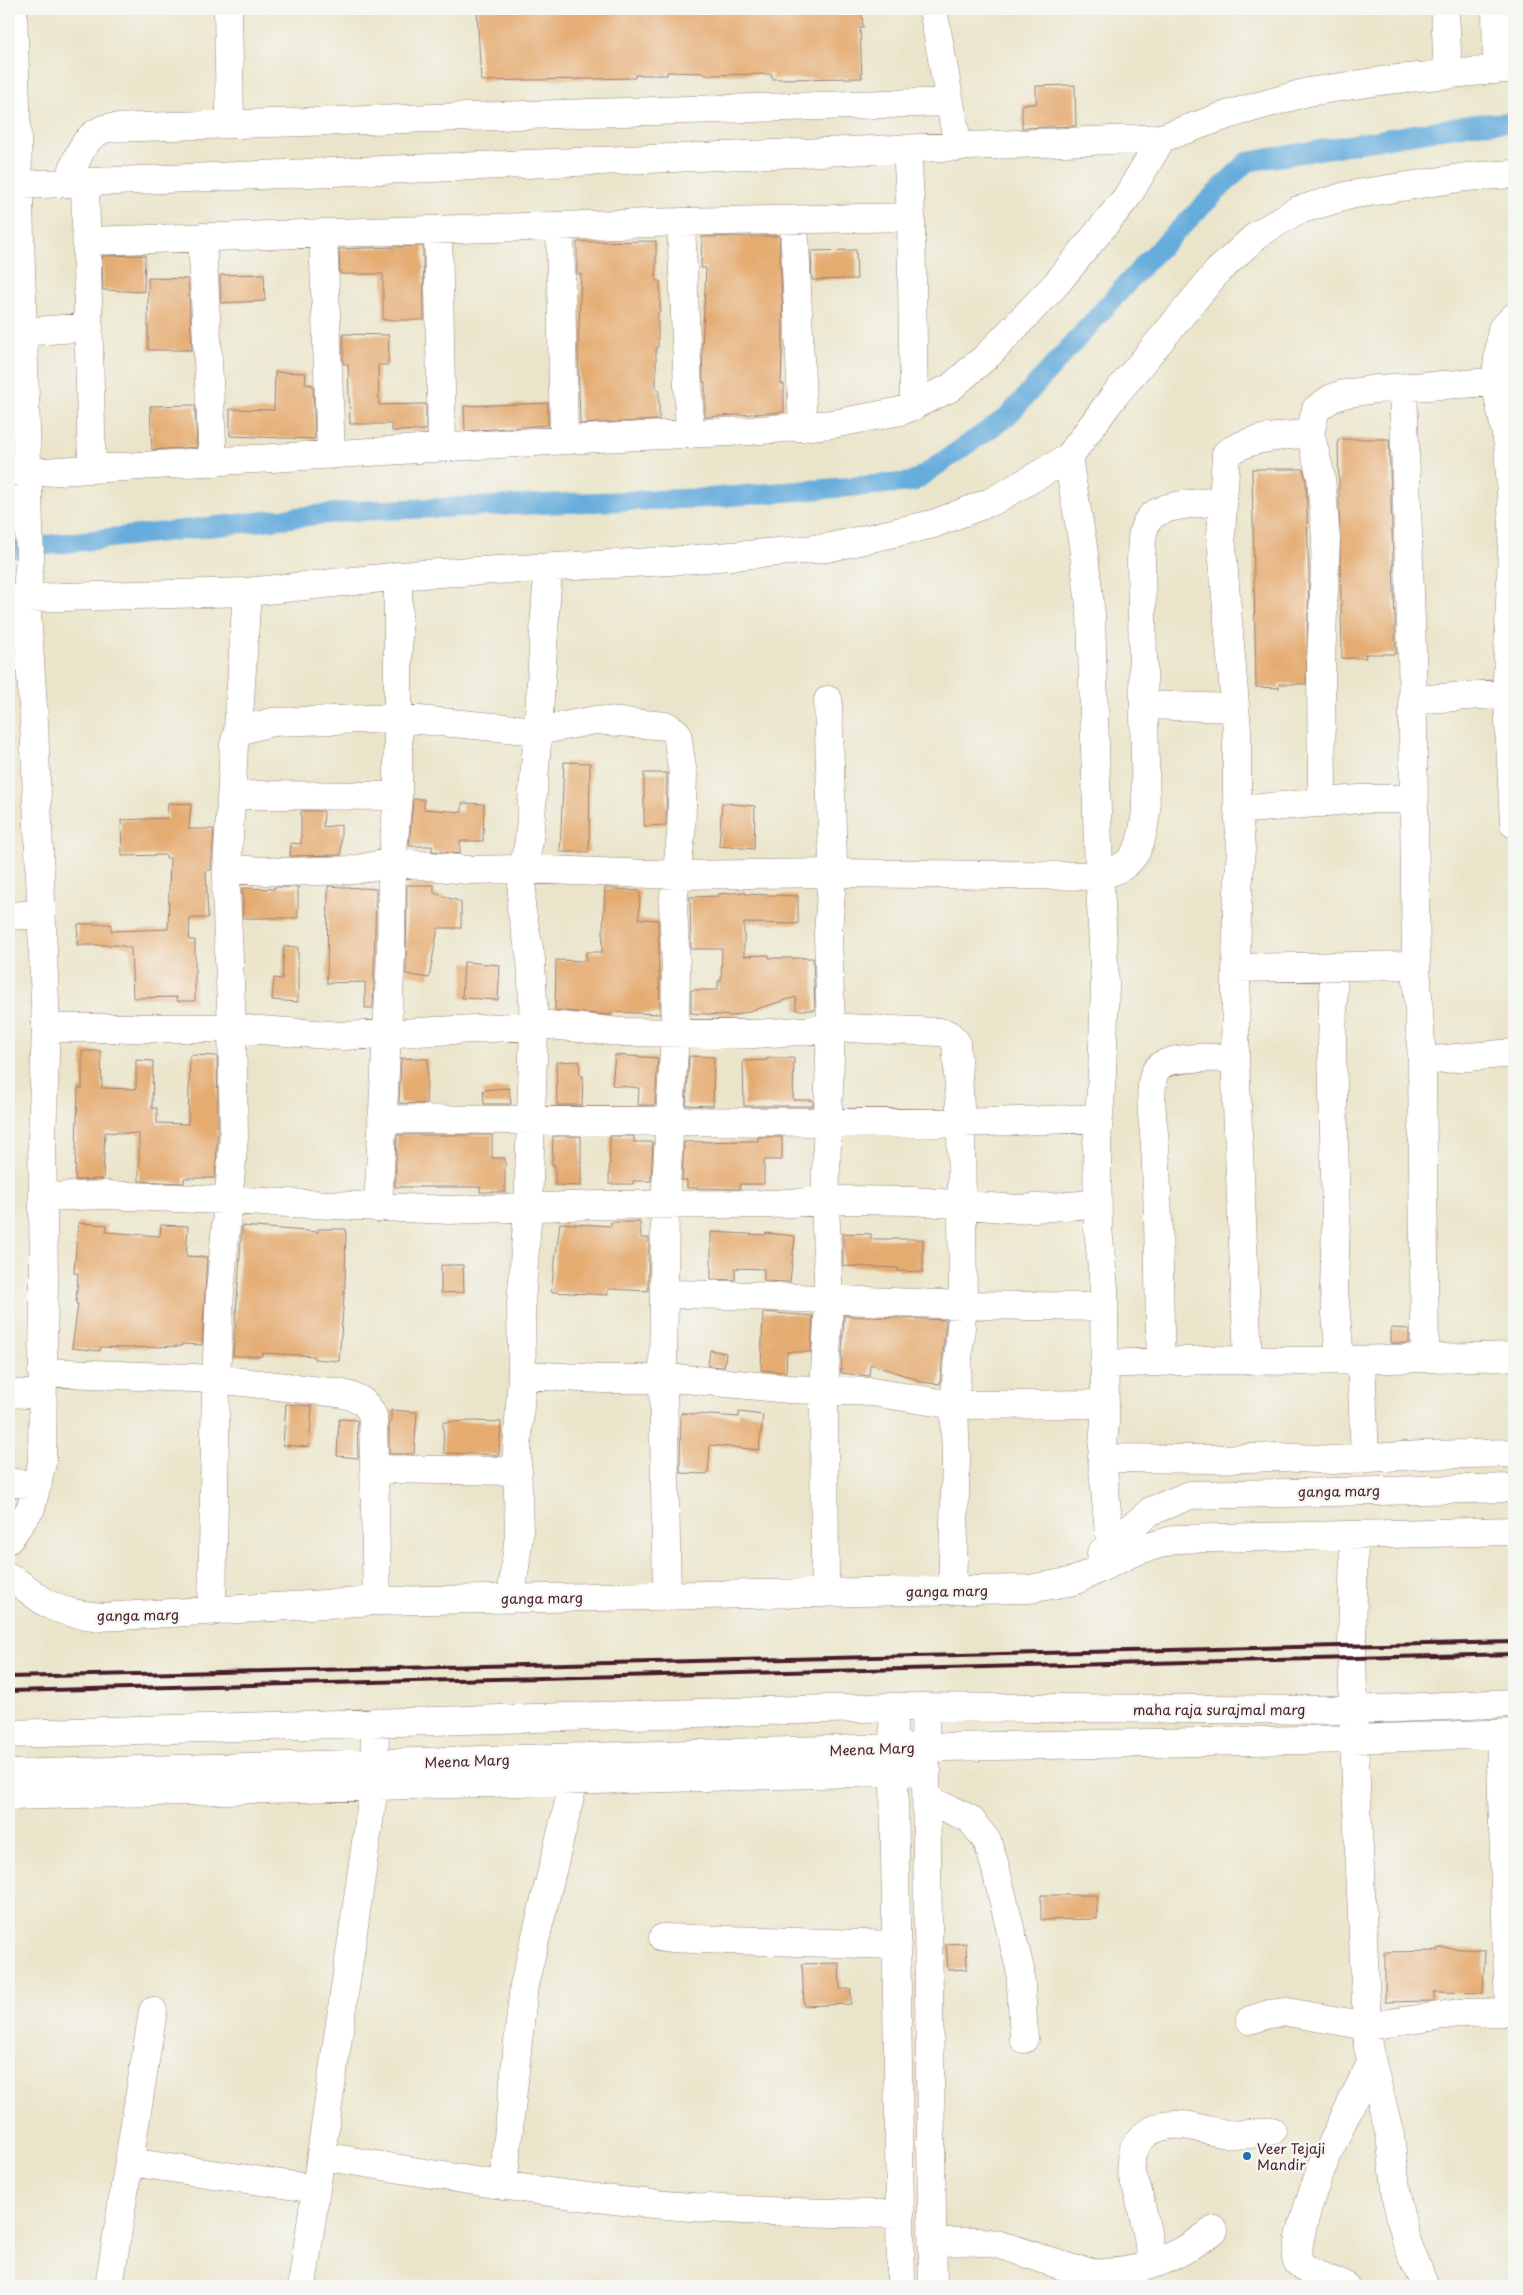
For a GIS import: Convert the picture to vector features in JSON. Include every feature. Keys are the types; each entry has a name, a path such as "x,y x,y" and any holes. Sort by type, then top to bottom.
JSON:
{"street":[{"path":"9,1538 31,1508 42,1463 42,1138 46,1028 34,723 18,600 30,559 18,472 22,332 14,9"},
{"path":"228,9 230,124"},
{"path":"933,9 958,147"},
{"path":"1445,9 1448,75"},
{"path":"18,185 1162,138 1228,115 1308,92 1387,80 1505,69 1496,9"},
{"path":"92,469 87,241 77,183 77,158 87,141 96,132 107,128 950,102"},
{"path":"18,472 803,427 834,424 901,411 950,388 988,355 1057,282 1127,198 1162,138"},
{"path":"908,149 914,406"},
{"path":"18,600 247,592 398,576 670,561 827,548 932,524 993,501 1068,458 1114,396 1218,271 1257,235 1296,211 1350,195 1466,177 1514,174"},
{"path":"87,241 681,222 911,217"},
{"path":"794,220 803,427"},
{"path":"681,222 690,434"},
{"path":"560,226 564,440"},
{"path":"438,230 442,447"},
{"path":"323,233 331,454"},
{"path":"202,238 213,462"},
{"path":"1514,318 1502,329 1495,382 1508,444 1513,524 1508,693 1514,824"},
{"path":"22,332 89,327"},
{"path":"1322,803 1321,662 1326,539 1321,477 1310,433 1316,408 1332,398 1376,389 1495,382"},
{"path":"1403,388 1407,462 1407,547 1412,700 1416,965 1422,1061 1425,1358"},
{"path":"1248,1361 1235,1058 1240,849 1235,708 1221,536 1226,454 1238,445 1252,440 1310,433"},
{"path":"1068,458 1083,546 1091,615 1091,669 1105,985 1102,1075 1096,1144 1097,1204 1104,1307 1105,1404 1102,1458 1114,1551"},
{"path":"227,869 284,872 354,870 392,862 467,870 523,869 676,875 832,873 1100,876 1123,866 1134,855 1142,840 1146,812 1143,533 1149,519 1161,510 1188,504 1223,501"},
{"path":"511,1599 519,1535 517,1450 522,1375 520,1304 528,1209 534,1026 530,959 520,907 523,869 529,841 548,567"},
{"path":"378,1208 391,955 392,862 398,796 398,576"},
{"path":"212,1612 216,1379 227,1201 234,1137 232,1028 227,949 227,869 234,745 238,731 247,592"},
{"path":"1412,700 1508,693"},
{"path":"825,1593 824,1390 829,1300 825,1201 831,1028 828,934 832,873 828,700"},
{"path":"1144,705 1235,708"},
{"path":"238,731 272,722 398,718 538,731 595,720 667,726 677,733 683,775 681,835 673,904 676,969 675,1032 666,1204 663,1379 667,1596"},
{"path":"232,795 398,796"},
{"path":"1238,810 1359,799 1414,799"},
{"path":"9,916 41,914"},
{"path":"1236,968 1416,965"},
{"path":"1334,966 1332,1046 1336,1220 1334,1290 1350,1360 1365,1458"},
{"path":"46,1028 232,1028 343,1036 534,1026 754,1034 831,1028 940,1032 948,1034 956,1042 961,1123 963,1205 963,1305 954,1405 956,1459 952,1591"},
{"path":"1422,1061 1514,1053"},
{"path":"1161,1362 1157,1173 1152,1078 1157,1068 1165,1064 1194,1058 1235,1058"},
{"path":"382,1119 961,1123 1099,1118"},
{"path":"43,1196 106,1195 378,1208 528,1209 666,1204 914,1201 1018,1209 1097,1204"},
{"path":"665,1294 963,1305 1104,1307"},
{"path":"1104,1364 1514,1356"},
{"path":"522,1375 602,1379 663,1379 872,1392 954,1405 1105,1404"},
{"path":"9,1394 42,1384 216,1379 340,1393 359,1398 367,1404 373,1416 377,1602"},
{"path":"1102,1458 1216,1459 1280,1457 1332,1460 1514,1453"},
{"path":"374,1469 518,1471"},
{"path":"9,1483 38,1484"},
{"name":"ganga marg","path":"12,1574 48,1604 72,1614 101,1617 377,1602 1029,1589 1074,1581 1114,1551 1151,1511 1190,1495 1514,1488"},
{"name":"ganga marg","path":"1114,1551 1136,1551 1176,1539 1514,1530"},
{"path":"1354,1534 1352,1646 1354,1739 1371,2063 1390,2135 1398,2206 1406,2240 1425,2286"},
{"name":"maha raja surajmal marg","path":"9,1734 893,1706 1354,1710 1514,1703"},
{"path":"893,1706 901,2286"},
{"path":"924,1707 927,1799 932,2286"},
{"path":"302,2286 375,1775 375,1722"},
{"path":"926,1760 1507,1733 1512,2012 1459,2013 1368,2026 1287,2012 1269,2014 1250,2020"},
{"path":"9,1796 375,1775 574,1781 895,1760"},
{"name":"Meena Marg","path":"9,1774 375,1775 926,1760"},
{"path":"504,2186 524,1984 574,1781"},
{"path":"927,1799 970,1818 987,1841 995,1866 1020,1969 1024,2039"},
{"path":"663,1938 897,1945"},
{"path":"109,2286 153,2011"},
{"path":"1345,2286 1308,2271 1297,2262 1297,2255 1308,2204 1325,2158 1371,2063"},
{"path":"1153,2264 1140,2199 1131,2167 1132,2153 1137,2141 1152,2130 1166,2126 1182,2125 1228,2134 1252,2134 1272,2131"},
{"path":"322,2156 504,2186 632,2202 764,2212 900,2214"},
{"path":"129,2162 316,2189"},
{"path":"932,2242 989,2243 1017,2250 1105,2279 1170,2259 1192,2247 1214,2230"}],"building":[{"path":"477,9 862,9 863,28 860,28 862,78 772,79 772,74 705,75 705,73 667,72 667,75 635,75 635,78 481,81"},
{"path":"1075,85 1076,126 1022,128 1022,104 1036,104 1036,86"},
{"path":"779,236 783,321 781,384 784,384 784,412 705,417 705,382 703,382 702,350 706,268 701,268 702,237"},
{"path":"656,241 656,281 660,281 658,347 656,347 656,390 659,390 659,420 580,424 578,353 581,274 577,274 577,242"},
{"path":"423,246 424,320 383,320 383,274 340,274 339,249"},
{"path":"856,250 857,279 812,280 811,251"},
{"path":"145,255 144,292 103,290 102,256"},
{"path":"264,274 265,301 221,303 220,275"},
{"path":"148,278 188,279 192,350 148,350"},
{"path":"343,334 389,335 388,365 378,365 379,405 426,404 426,430 392,431 392,424 350,424 348,364 343,364"},
{"path":"275,372 306,373 305,384 313,385 315,439 230,436 230,409 274,410"},
{"path":"548,403 548,425 465,431 464,406"},
{"path":"195,405 197,447 152,450 150,406"},
{"path":"1338,439 1389,439 1396,654 1365,654 1366,658 1342,658"},
{"path":"1252,469 1303,469 1306,480 1309,578 1306,684 1279,684 1279,688 1256,687"},
{"path":"564,762 590,763 589,852 560,852"},
{"path":"644,773 667,773 666,825 644,826"},
{"path":"413,799 424,799 424,809 462,812 462,803 484,804 483,841 460,841 460,854 432,851 432,846 409,846"},
{"path":"168,803 191,804 189,829 214,829 211,870 206,870 208,918 190,918 189,940 195,940 195,1001 177,1001 177,997 133,998 131,948 118,945 77,945 78,924 111,924 111,931 168,929 170,858 166,858 166,855 122,856 121,820 167,818"},
{"path":"722,803 755,806 754,849 719,846"},
{"path":"301,811 324,811 323,827 341,825 341,855 290,856 291,843 301,844"},
{"path":"407,885 434,885 434,893 461,902 461,928 438,928 429,978 406,974"},
{"path":"328,886 376,889 373,1008 365,1008 365,982 327,983"},
{"path":"274,887 298,887 298,918 243,918 243,888 274,889"},
{"path":"605,888 640,891 639,919 658,920 660,1014 611,1012 611,1015 555,1010 556,960 586,961 586,952 602,952"},
{"path":"745,892 745,894 798,896 798,924 744,923 744,956 769,955 769,958 813,958 815,1010 796,1010 796,997 733,1016 691,1013 691,990 718,990 718,981 721,981 722,949 691,949 690,897 719,896 718,894"},
{"path":"284,946 298,947 298,1002 272,1000 274,978 282,979"},
{"path":"464,962 500,965 498,1000 462,998"},
{"path":"82,1051 101,1051 102,1088 136,1089 136,1060 153,1061 152,1108 157,1108 157,1123 188,1124 190,1055 217,1056 218,1128 215,1178 184,1178 184,1183 139,1181 139,1134 105,1132 103,1179 75,1180 78,1088 82,1088"},
{"path":"615,1055 658,1058 655,1105 638,1105 639,1088 612,1085"},
{"path":"689,1056 714,1057 713,1106 686,1105"},
{"path":"401,1058 428,1059 426,1104 399,1103"},
{"path":"767,1058 794,1058 793,1100 813,1100 813,1106 744,1106 743,1061 767,1060"},
{"path":"579,1061 580,1076 583,1076 582,1105 557,1105 556,1062"},
{"path":"509,1088 511,1104 484,1104 483,1090"},
{"path":"397,1135 492,1135 492,1158 505,1158 505,1192 480,1192 480,1187 395,1187"},
{"path":"553,1136 581,1136 581,1186 555,1185 555,1165 552,1165"},
{"path":"610,1136 634,1136 634,1142 653,1142 651,1181 633,1181 633,1184 609,1184"},
{"path":"758,1137 782,1137 782,1160 764,1160 764,1184 740,1184 740,1189 687,1188 687,1180 682,1180 684,1142 758,1141"},
{"path":"611,1222 640,1222 641,1238 649,1238 648,1291 608,1289 608,1295 551,1292 560,1223 611,1226"},
{"path":"78,1223 107,1225 106,1232 160,1236 161,1225 188,1226 186,1256 207,1257 202,1345 182,1344 182,1346 127,1348 101,1347 100,1351 72,1348 78,1304 76,1304 78,1273 74,1273"},
{"path":"242,1226 318,1232 318,1229 346,1229 345,1283 339,1361 314,1359 314,1356 262,1353 262,1356 233,1356"},
{"path":"711,1232 765,1235 766,1233 795,1236 790,1282 764,1281 764,1269 735,1268 735,1280 711,1279"},
{"path":"843,1233 871,1234 871,1239 923,1239 923,1272 898,1271 898,1268 843,1266"},
{"path":"441,1265 463,1265 464,1292 441,1293"},
{"path":"763,1312 813,1316 811,1352 787,1352 786,1372 761,1370"},
{"path":"844,1316 946,1320 940,1384 919,1382 919,1380 870,1364 869,1376 841,1373"},
{"path":"1391,1328 1409,1329 1409,1343 1391,1343"},
{"path":"710,1350 726,1353 724,1367 708,1366"},
{"path":"286,1404 312,1406 309,1447 283,1445"},
{"path":"391,1410 417,1412 414,1454 389,1454"},
{"path":"739,1412 763,1415 759,1450 710,1445 708,1474 680,1473 681,1413 739,1417"},
{"path":"339,1419 357,1420 358,1458 337,1456"},
{"path":"443,1422 501,1422 499,1455 444,1453"},
{"path":"1041,1895 1097,1895 1097,1919 1041,1920"},
{"path":"966,1943 967,1969 948,1970 946,1944"},
{"path":"1439,1948 1485,1950 1483,1993 1434,1992 1434,2001 1385,2002 1385,1952 1439,1951"},
{"path":"839,1963 840,1989 851,1989 851,2004 804,2006 802,1964"}],"waterway":[{"path":"47,545 354,511 708,498 913,482 1007,417 1147,261 1247,162 1474,124 1514,122"}],"railway":[{"path":"9,1677 1514,1642"},
{"path":"9,1691 1514,1654"}],"place":[{"name":"Veer Tejaji Mandir","path":"1247,2156"}]}
